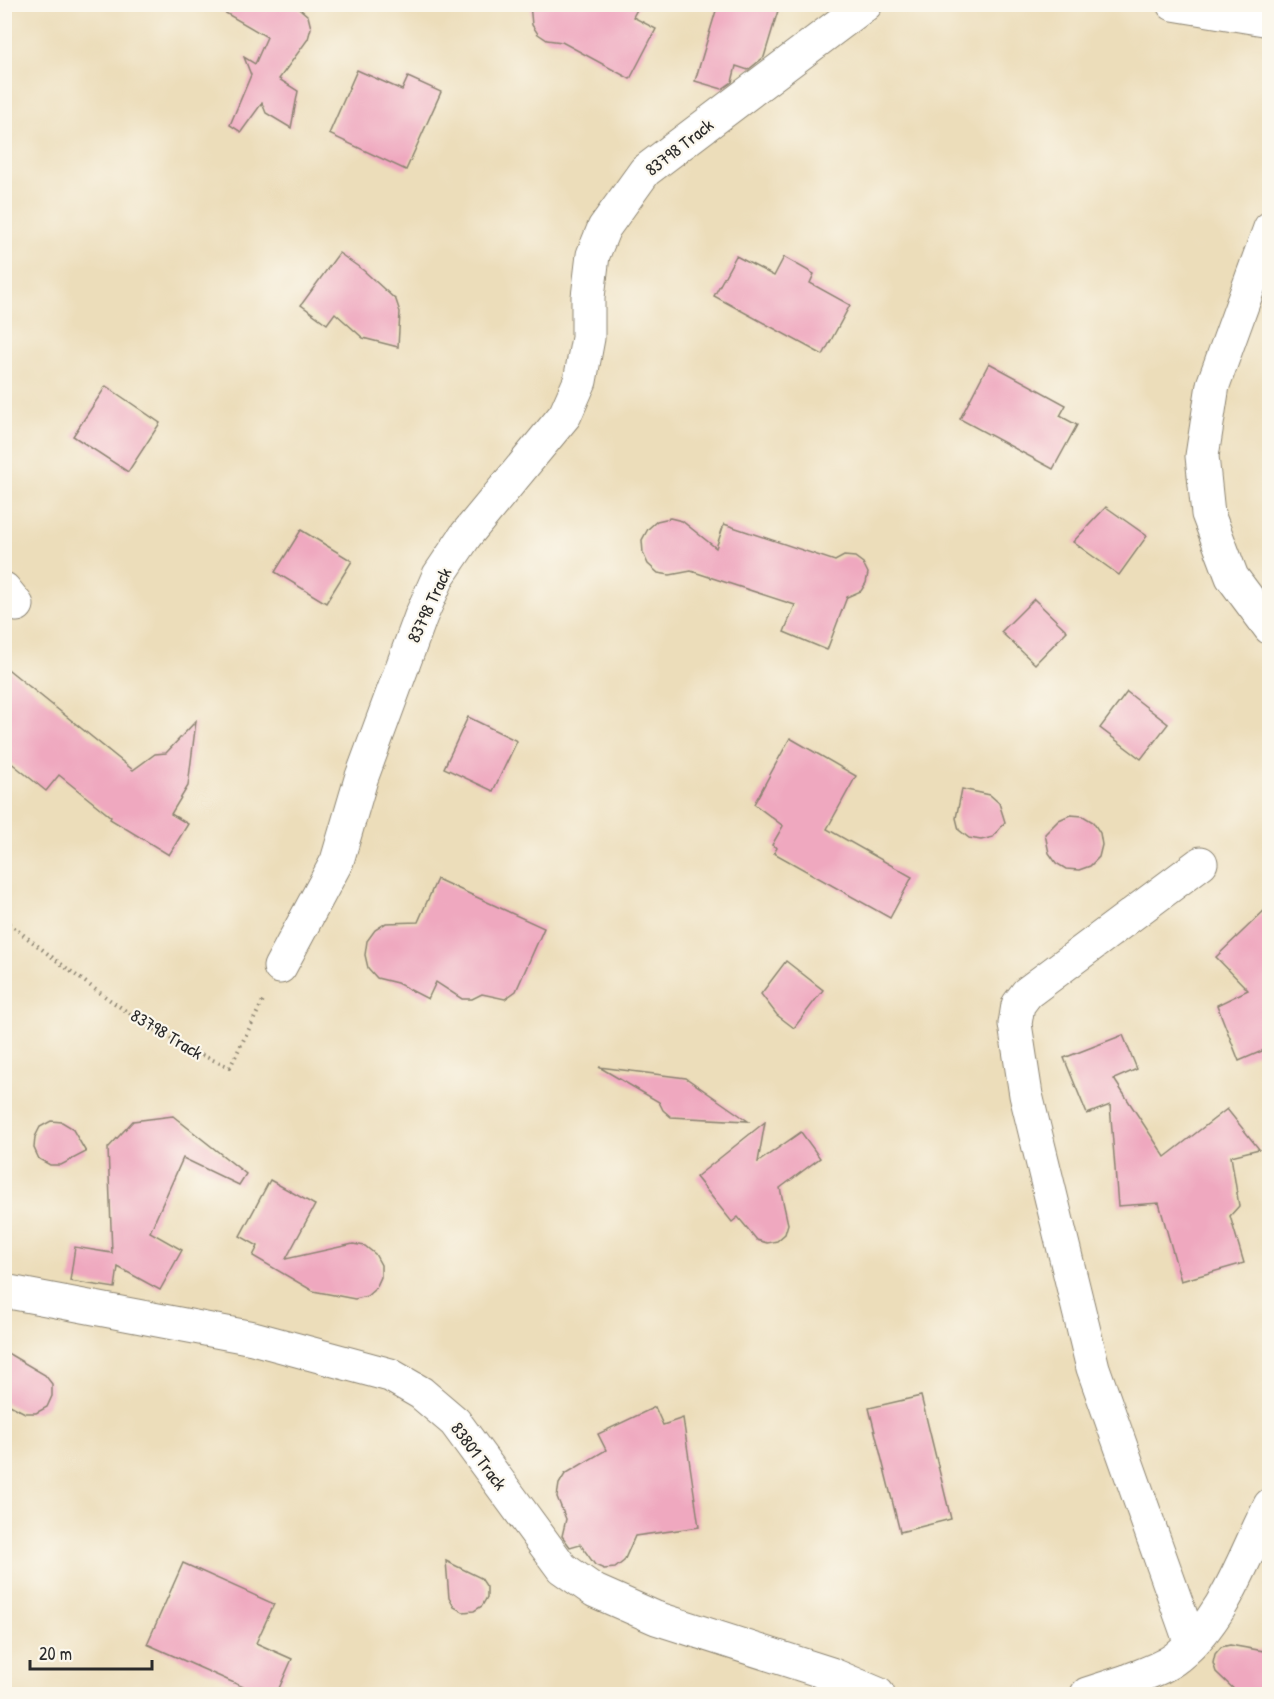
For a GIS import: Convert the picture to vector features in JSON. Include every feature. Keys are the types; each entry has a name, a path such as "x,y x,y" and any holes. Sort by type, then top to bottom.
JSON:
{"street":[{"name":"83798 Track","path":"280,967 337,861 364,768 421,616 439,575 466,535 566,415 580,381 588,338 588,297 593,255 604,228 630,189 652,164 866,4"},
{"path":"1173,4 1269,20"},
{"path":"1269,228 1213,385 1202,456 1208,514 1232,577 1269,628"},
{"path":"1191,1644 1093,1368 1026,1095 1015,1024 1018,1005 1028,993 1201,863"},
{"name":"83801 Track","path":"4,1291 253,1338 390,1376 421,1393 455,1422 562,1568 594,1591 656,1618 831,1674 878,1695"},
{"path":"1087,1695 1132,1688 1175,1659 1206,1631 1224,1602 1269,1505"}],"path":[{"name":"83798 Track","path":"4,920 97,990 193,1052 230,1067 280,967"}],"building":[{"path":"210,4 294,4 308,16 311,28 308,39 279,79 298,91 291,128 266,113 262,103 241,132 230,125 251,75 244,57 255,64 267,37"},
{"path":"530,4 640,4 633,17 656,29 630,79 562,42 547,40 538,34 532,25"},
{"path":"718,4 780,4 764,57 748,70 736,66 732,82 722,89 695,81"},
{"path":"357,70 402,90 408,77 441,92 406,170 329,134"},
{"path":"339,253 363,270 396,300 400,312 398,347 363,338 335,313 327,324 301,305"},
{"path":"736,256 774,276 784,257 814,274 810,283 850,305 823,355 714,296"},
{"path":"989,363 1066,405 1060,416 1077,425 1053,469 960,419"},
{"path":"106,386 160,423 128,472 73,436"},
{"path":"1106,507 1147,536 1119,575 1073,542"},
{"path":"670,518 682,521 716,548 724,524 835,561 844,556 855,557 863,563 868,573 866,583 861,591 847,597 827,650 784,632 795,605 691,571 670,575 658,573 648,564 643,553 642,540 648,529 657,521"},
{"path":"301,530 352,561 326,603 275,572"},
{"path":"1034,599 1067,631 1035,664 1001,632"},
{"path":"4,666 133,770 155,754 166,753 196,721 188,786 171,814 188,824 169,855 110,819 111,817 59,775 46,791 4,757"},
{"path":"1127,692 1168,724 1141,759 1100,728"},
{"path":"468,717 517,741 493,791 444,768"},
{"path":"790,738 856,776 827,829 912,877 890,918 774,853 777,848 772,845 783,826 754,804"},
{"path":"962,789 990,795 999,803 1005,822 993,837 981,840 969,838 959,830 956,818"},
{"path":"1070,815 1083,816 1093,822 1100,833 1102,845 1099,857 1090,866 1079,870 1066,869 1056,863 1049,853 1045,834 1059,820"},
{"path":"437,879 544,928 516,991 505,999 482,994 472,999 462,999 436,982 428,999 397,983 377,978 368,968 365,955 367,941 375,930 386,923 418,922"},
{"path":"1269,906 1269,1048 1239,1061 1217,1005 1248,990 1216,957"},
{"path":"786,961 823,990 794,1028 777,1015 761,994"},
{"path":"1123,1035 1137,1069 1114,1079 1165,1157 1227,1109 1259,1149 1231,1156 1239,1206 1230,1216 1244,1263 1181,1281 1159,1203 1118,1206 1110,1105 1087,1114 1064,1058"},
{"path":"599,1067 686,1078 748,1121 671,1117 663,1110 659,1102"},
{"path":"173,1116 246,1174 239,1185 183,1158 150,1232 182,1250 160,1290 118,1267 115,1288 70,1281 75,1247 112,1253 108,1148 133,1121"},
{"path":"51,1121 62,1122 72,1128 86,1152 61,1165 50,1165 39,1159 34,1148 35,1137 40,1127"},
{"path":"765,1122 758,1162 801,1132 820,1158 780,1188 788,1224 785,1234 777,1241 767,1243 757,1240 738,1217 732,1222 696,1177"},
{"path":"270,1180 315,1205 286,1259 353,1244 365,1246 375,1254 381,1265 381,1277 376,1288 367,1296 355,1299 313,1291 253,1256 258,1246 240,1236"},
{"path":"4,1351 45,1375 52,1384 52,1396 47,1407 36,1413 25,1413 4,1402"},
{"path":"921,1396 951,1519 900,1532 869,1408"},
{"path":"655,1407 663,1425 683,1418 699,1527 635,1536 624,1561 615,1568 604,1569 595,1565 580,1544 570,1547 562,1536 566,1519 557,1497 559,1484 565,1474 606,1450 598,1434"},
{"path":"446,1561 481,1578 487,1587 487,1597 482,1606 474,1611 463,1612 454,1607 449,1598"},
{"path":"183,1563 274,1604 256,1643 292,1659 276,1695 261,1695 147,1644"},
{"path":"1230,1645 1269,1652 1269,1695 1240,1695 1216,1672 1213,1663 1215,1654 1221,1647"}]}
